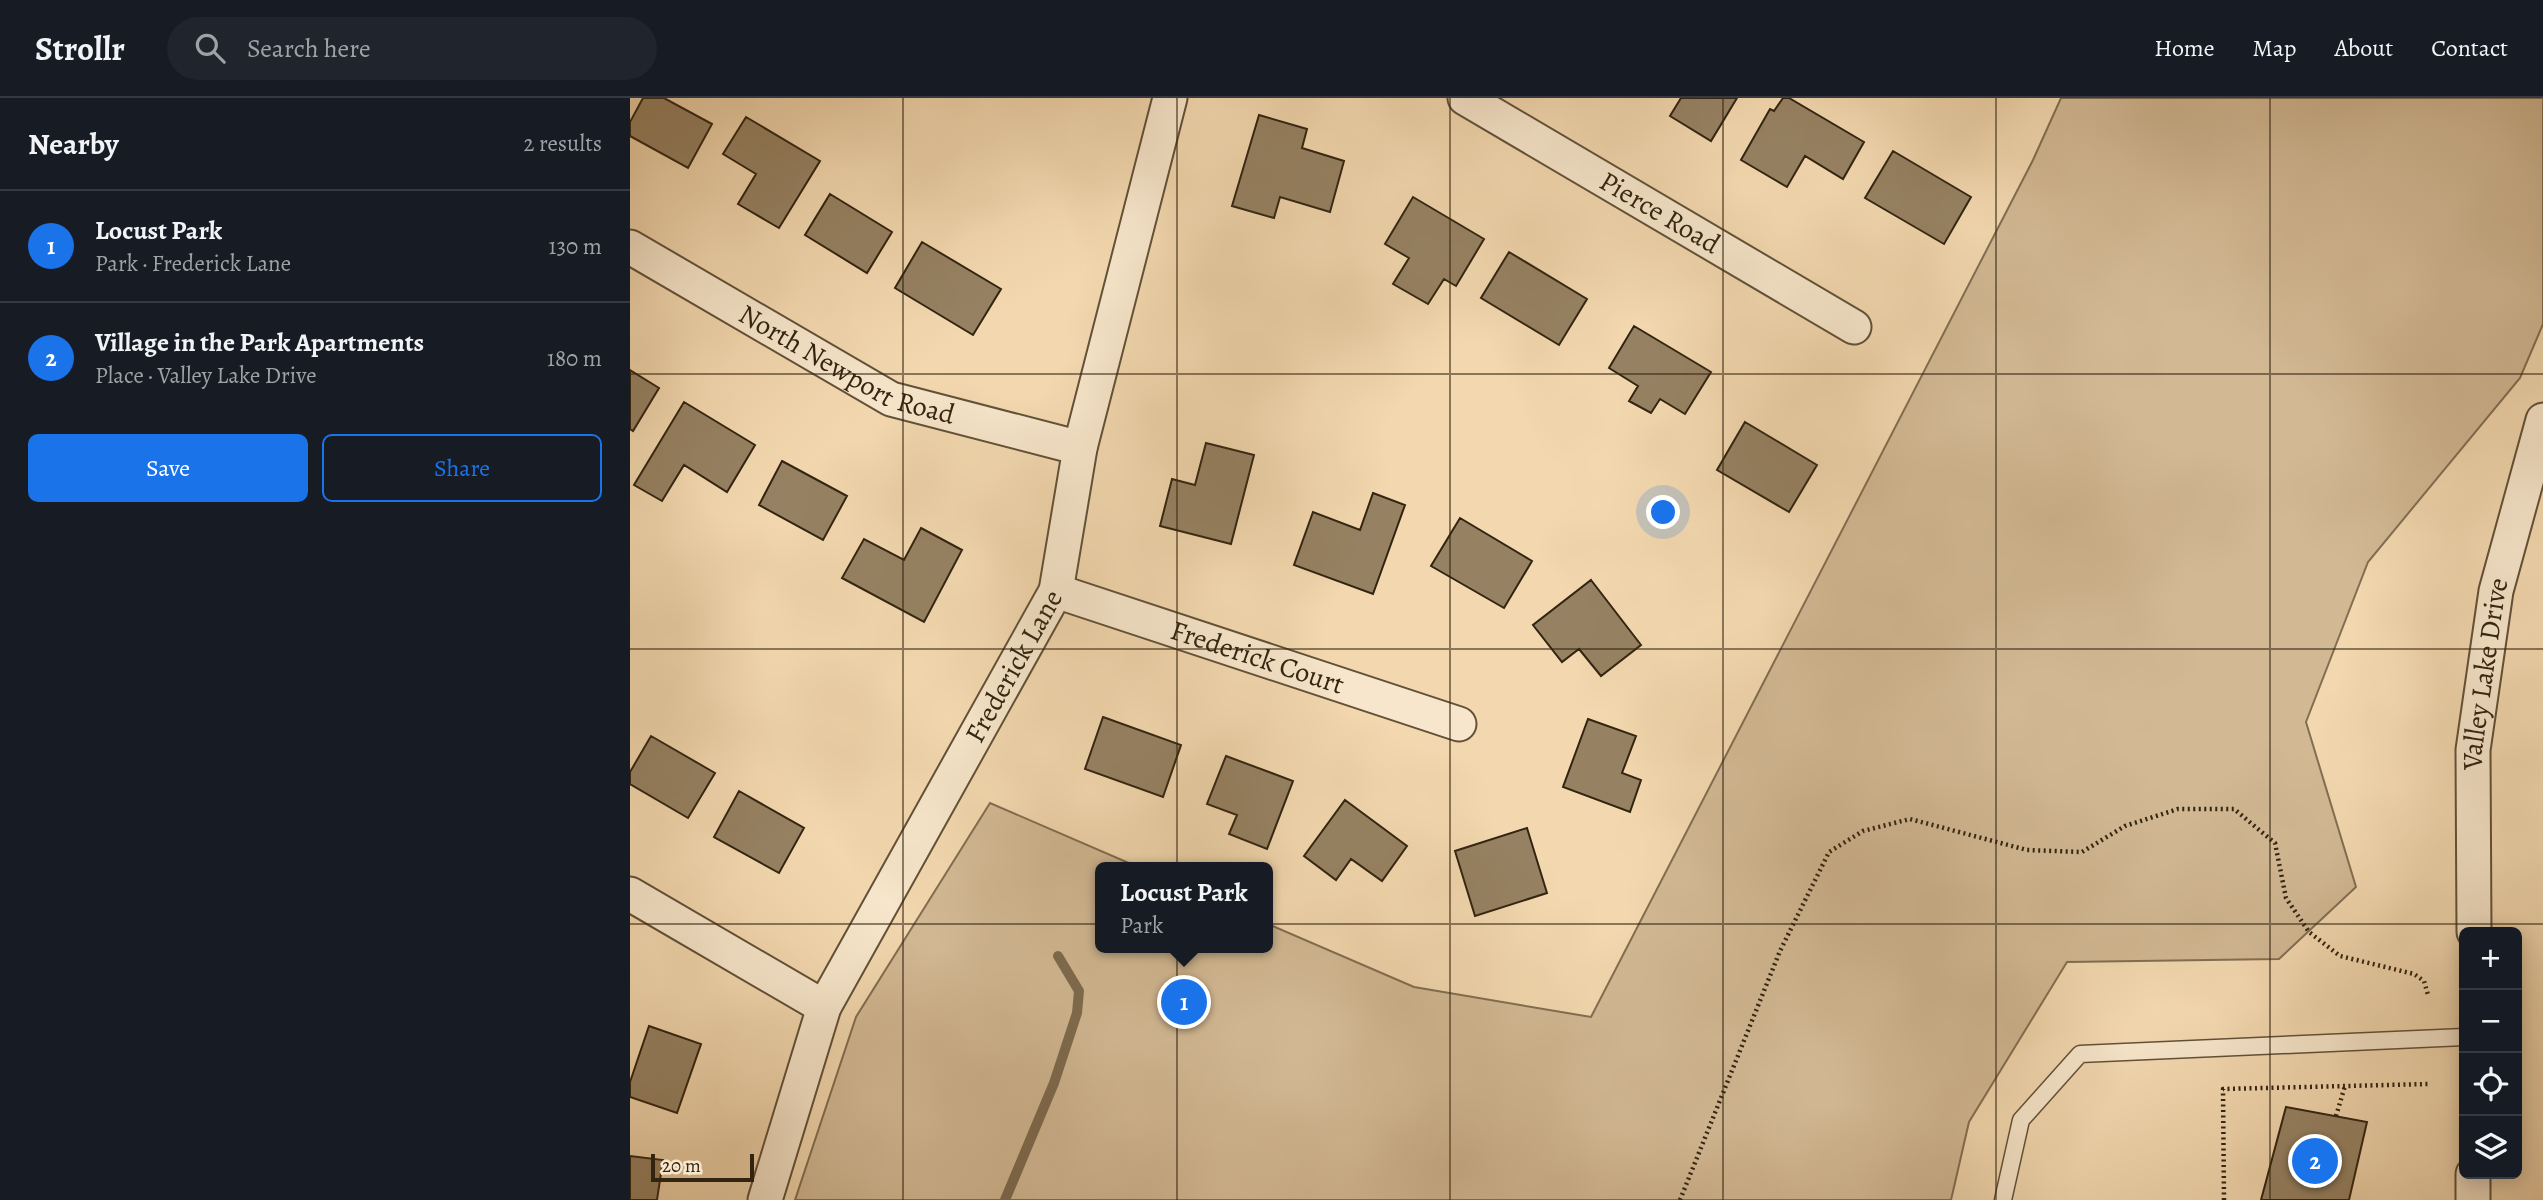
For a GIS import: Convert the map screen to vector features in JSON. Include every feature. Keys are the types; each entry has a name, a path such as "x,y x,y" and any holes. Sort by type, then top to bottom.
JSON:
{"street":[{"name":"Frederick Lane","path":"765,1200 824,1007 1056,591 1080,448 1170,98"},
{"name":"Pierce Road","path":"1465,98 1854,327"},
{"name":"North Newport Road","path":"630,247 891,399 1080,448"},
{"name":"Valley Lake Drive","path":"2474,927 2473,750 2496,591 2543,420"},
{"name":"Frederick Court","path":"1056,591 1459,724"},
{"path":"630,894 824,1007"},
{"path":"2473,1179 2473,1200"}],"lane":[{"path":"2003,1200 2021,1120 2080,1054 2459,1037"}],"path":[{"path":"1680,1200 1780,951 1829,852 1863,831 1910,819 2027,850 2082,852 2125,826 2178,809 2234,809 2274,844 2286,898 2309,932 2340,956 2414,974 2424,981 2428,995"},
{"path":"2224,1200 2223,1089 2428,1084"},
{"path":"2336,1116 2345,1086"}],"shaded area":[{"path":"2061,98 2543,98 2543,324 2520,378 2368,562 2306,722 2356,887 2279,959 2067,962 1969,1122 1951,1200 795,1200 856,1017 990,803 1126,862 1095,862 1095,953 1273,953 1273,926 1414,987 1591,1017 2033,160"}],"building":[{"path":"643,98 664,98 712,124 688,168 630,136 630,122"},
{"path":"1681,98 1737,98 1711,141 1670,116"},
{"path":"1783,98 1789,98 1864,142 1843,179 1805,156 1787,187 1741,160 1770,109 1774,111"},
{"path":"1259,115 1307,129 1302,148 1344,161 1330,212 1280,197 1274,218 1232,206"},
{"path":"746,117 820,161 779,228 738,204 756,174 723,154"},
{"path":"1893,151 1971,197 1944,244 1865,198"},
{"path":"830,194 892,232 867,273 805,235"},
{"path":"1413,197 1484,239 1456,286 1444,279 1428,304 1393,284 1409,258 1385,244"},
{"path":"922,242 1001,289 973,335 895,288"},
{"path":"1509,252 1587,299 1559,345 1481,298"},
{"path":"1634,326 1711,372 1685,414 1660,399 1651,413 1629,401 1638,386 1609,368"},
{"path":"630,370 659,388 633,431 630,429"},
{"path":"684,402 755,445 727,492 684,465 662,501 634,485"},
{"path":"1745,422 1817,465 1789,512 1717,470"},
{"path":"1206,443 1254,455 1231,544 1160,526 1172,479 1195,485"},
{"path":"782,461 847,496 823,540 759,505"},
{"path":"1373,493 1405,505 1373,594 1294,565 1313,512 1360,530"},
{"path":"1460,518 1532,561 1504,608 1431,566"},
{"path":"921,528 962,550 924,622 842,578 864,539 904,560"},
{"path":"1591,580 1641,645 1601,676 1579,649 1562,662 1533,625"},
{"path":"1103,717 1181,745 1163,797 1085,769"},
{"path":"1588,719 1636,736 1622,773 1641,780 1630,812 1563,787"},
{"path":"651,736 715,773 688,818 630,784 630,772"},
{"path":"1226,756 1293,781 1267,849 1229,834 1237,815 1207,804"},
{"path":"739,791 804,828 779,873 714,837"},
{"path":"1345,800 1407,846 1382,881 1351,859 1336,880 1304,856"},
{"path":"1527,828 1547,893 1475,916 1455,851"},
{"path":"649,1026 701,1044 677,1113 630,1097 630,1082"},
{"path":"2286,1107 2367,1122 2349,1200 2261,1200"},
{"path":"630,1156 663,1160 657,1200 630,1200"}],"waterway":[{"path":"1005,1200 1054,1083 1077,1013 1079,991 1058,956"}],"place":[{"name":"Locust Park","path":"1184,1002"},
{"name":"Village in the Park Apartments","path":"2315,1161"}]}
